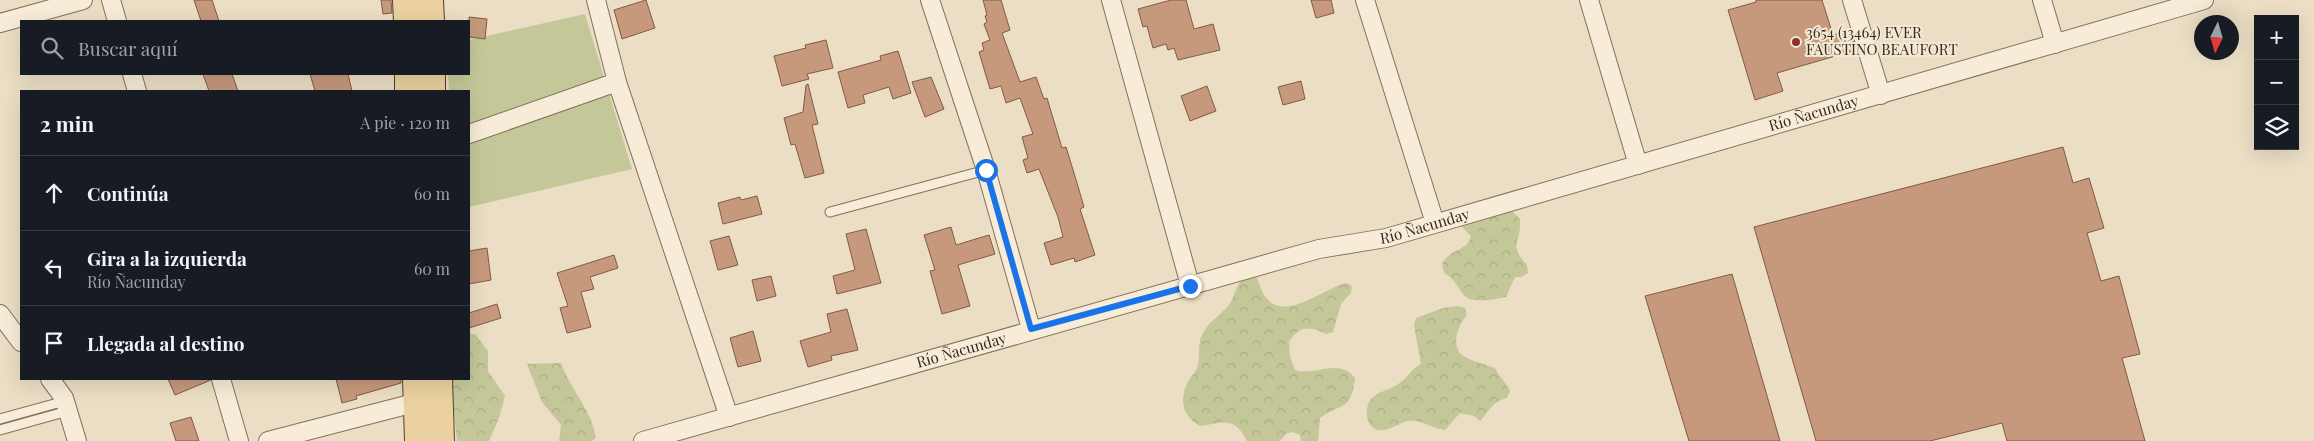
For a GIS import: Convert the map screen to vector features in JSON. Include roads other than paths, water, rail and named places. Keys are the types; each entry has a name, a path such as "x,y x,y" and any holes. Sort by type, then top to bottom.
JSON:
{"main road":[{"path":"407,0 408,20"},
{"path":"429,0 430,20"},
{"path":"409,75 409,90"},
{"path":"431,75 431,90"},
{"path":"438,380 440,441"},
{"path":"418,391 419,441"}],"street":[{"path":"0,24 83,0"},
{"path":"111,0 117,20"},
{"path":"596,0 617,82 729,417"},
{"path":"930,0 986,170 1031,329"},
{"path":"1111,0 1190,286"},
{"path":"1365,0 1435,224"},
{"path":"1589,0 1638,165"},
{"path":"1852,0 1880,95"},
{"path":"2042,0 2055,44"},
{"name":"Río Ñacunday","path":"643,441 1031,329 1318,249 1386,238 2204,0"},
{"path":"132,75 137,90"},
{"path":"470,134 617,82"},
{"path":"0,314 20,341"},
{"path":"51,380 66,406 77,441"},
{"path":"221,380 239,441"},
{"path":"268,441 418,391"}],"lane":[{"path":"830,212 986,170"},
{"path":"0,419 66,406"},
{"path":"0,430 66,406"}],"place":[{"name":"3654 (13464) EVER FAUSTINO BEAUFORT","path":"1796,42"}]}
